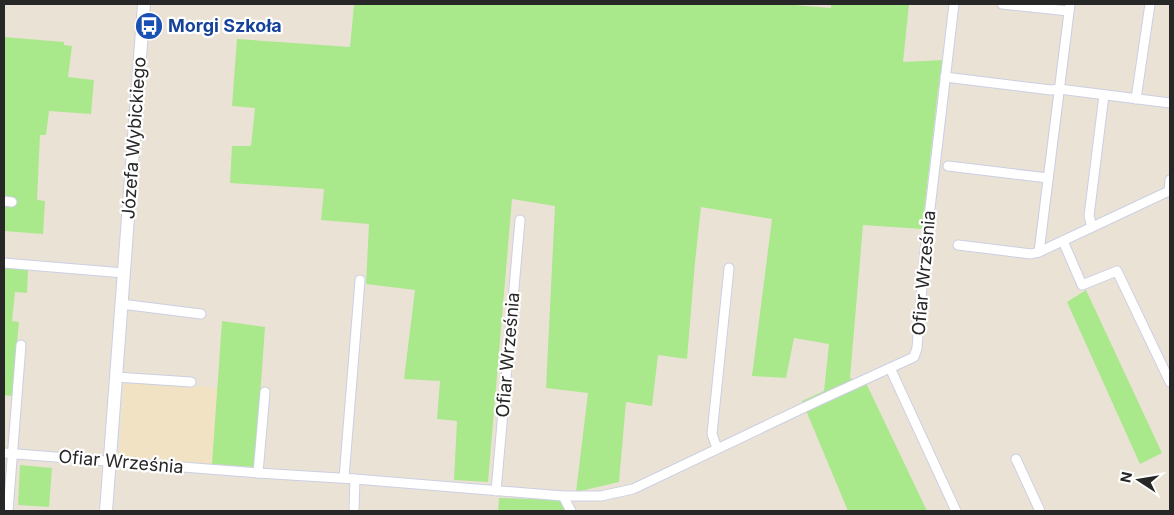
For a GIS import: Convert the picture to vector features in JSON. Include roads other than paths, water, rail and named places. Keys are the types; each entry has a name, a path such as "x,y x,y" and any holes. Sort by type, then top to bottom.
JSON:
{"street":[{"name":"Józefa Wybickiego","path":"106,511 144,4"},
{"name":"Ofiar Września","path":"8,454 563,496 601,496 633,489 914,357 917,348 925,251 954,4"},
{"path":"1002,4 1070,8 1039,252"},
{"path":"1136,99 1150,4"},
{"path":"945,77 1170,103"},
{"path":"1092,227 1089,216 1104,94"},
{"path":"948,166 1048,178"},
{"path":"958,245 1031,254 1039,252 1169,191 1170,180"},
{"name":"Ofiar Września","path":"496,491 520,220"},
{"path":"1063,241 1082,285 1116,271 1170,382"},
{"path":"4,263 124,273"},
{"path":"717,448 712,434 729,268"},
{"path":"344,478 360,280"},
{"path":"122,304 201,314"},
{"path":"8,511 8,454 21,345"},
{"path":"890,368 956,511"},
{"path":"116,377 191,382"},
{"path":"258,473 265,392"},
{"path":"1016,459 1040,511"},
{"path":"354,511 355,479"},
{"path":"563,496 571,511"}],"place":[{"name":"Morgi Szkoła","path":"149,26"}]}
